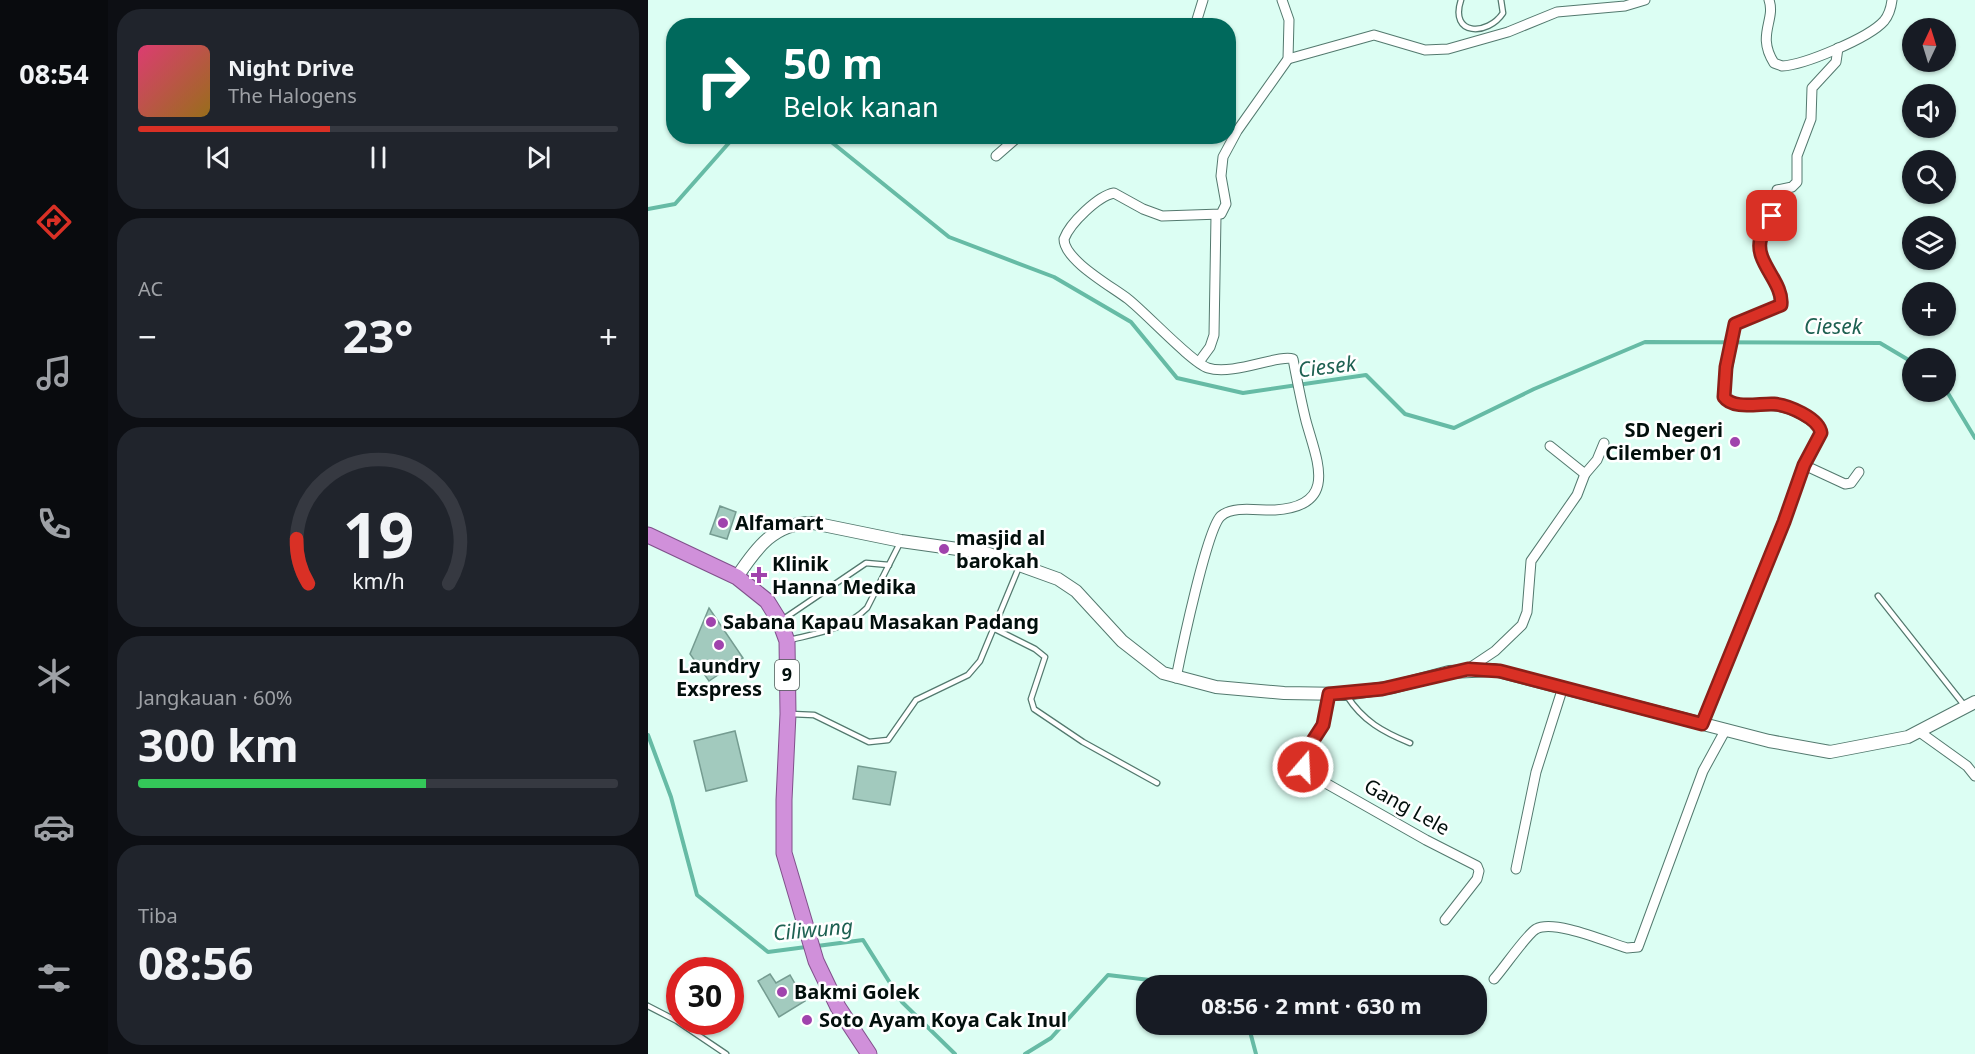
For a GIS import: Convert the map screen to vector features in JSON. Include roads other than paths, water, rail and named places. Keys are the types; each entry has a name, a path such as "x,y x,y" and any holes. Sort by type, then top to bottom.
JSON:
{"highway":[{"name":"9","path":"648,535 737,577 767,601 780,622 788,641 784,854 816,961 841,1012 869,1054"}],"street":[{"path":"1198,18 1203,0"},
{"path":"1236,134 1288,59 1289,20 1281,0"},
{"path":"1288,59 1374,35 1425,50 1448,49 1508,32 1557,12 1645,0"},
{"path":"1769,0 1770,9 1765,39 1774,63 1788,66 1838,48 1865,35 1883,22 1888,15 1892,0"},
{"path":"1702,724 1784,522 1804,465 1821,433 1819,427 1808,418 1783,406 1742,404 1726,400 1724,390 1735,324 1781,305 1779,290 1759,250 1761,238 1772,216 1777,190 1792,187 1797,182 1797,156 1811,119 1812,88 1836,62 1838,48"},
{"path":"996,156 1010,144"},
{"path":"1176,678 1200,574 1217,520 1230,512 1294,507 1307,501 1316,489 1320,466 1293,359 1285,357 1238,369 1211,369 1199,362 1140,308 1070,255 1064,238 1068,230 1106,195 1114,193 1143,209 1162,216 1216,216 1223,212 1226,204 1222,166 1229,144"},
{"path":"1199,362 1210,347 1214,335 1216,216"},
{"path":"1468,669 1516,633 1522,625 1527,612 1531,561 1577,495 1585,474 1597,460 1605,443"},
{"path":"1550,446 1585,474"},
{"path":"1804,465 1845,484 1851,483 1858,472"},
{"path":"737,577 756,548 768,536 799,523 986,553 1069,585 1122,641 1153,666 1176,678 1236,690 1345,694 1393,687 1468,669 1500,671 1702,724 1830,752 1881,744 1921,733 1970,704"},
{"path":"1516,869 1536,772 1563,687"},
{"name":"Gang Lele","path":"1329,694 1323,725 1303,756 1305,771 1426,840 1477,866 1479,871 1477,879 1445,920"},
{"path":"1494,979 1535,930 1545,926 1558,927 1627,948 1640,944 1702,771 1726,729"},
{"path":"1921,733 1964,763 1975,776"}],"lane":[{"path":"1461,0 1457,13 1459,21 1467,28 1476,29 1498,20 1503,13 1501,0"},
{"path":"788,641 836,628 867,608 901,541"},
{"path":"780,622 866,563 890,565"},
{"path":"788,714 814,715 869,742 888,740 916,700 968,675 980,660 1019,566"},
{"path":"1878,596 1970,704"},
{"path":"993,628 1035,649 1045,657 1031,699 1034,709 1083,742 1157,783"},
{"path":"1345,694 1356,710 1371,724 1410,743"},
{"path":"648,1006 677,1021 726,1054"}],"waterway":[{"name":"Ciesek","path":"648,209 675,204 728,144"},
{"name":"Ciesek","path":"834,144 949,237 1054,277 1131,322 1177,378 1243,393 1366,375 1405,414 1454,428 1534,389 1645,342 1880,343 1902,356"},
{"name":"Ciesek","path":"1953,402 1975,438"},
{"name":"Ciliwung","path":"648,735 671,797 697,895 768,952 806,947"},
{"name":"Ciliwung","path":"817,946 863,940 902,1002 955,1054"},
{"name":"Ciliwung","path":"1025,1054 1051,1038 1108,975 1136,978"},
{"name":"Ciliwung","path":"1251,1035 1256,1054"}],"place":[{"name":"SD Negeri Cilember 01","path":"1735,442"},
{"name":"Alfamart","path":"723,523"},
{"name":"masjid al barokah","path":"944,549"},
{"name":"Klinik Hanna Medika","path":"759,575"},
{"name":"Sabana Kapau Masakan Padang","path":"711,622"},
{"name":"Laundry Exspress","path":"719,645"},
{"name":"Bakmi Golek","path":"782,992"},
{"name":"Soto Ayam Koya Cak Inul","path":"807,1020"}]}
